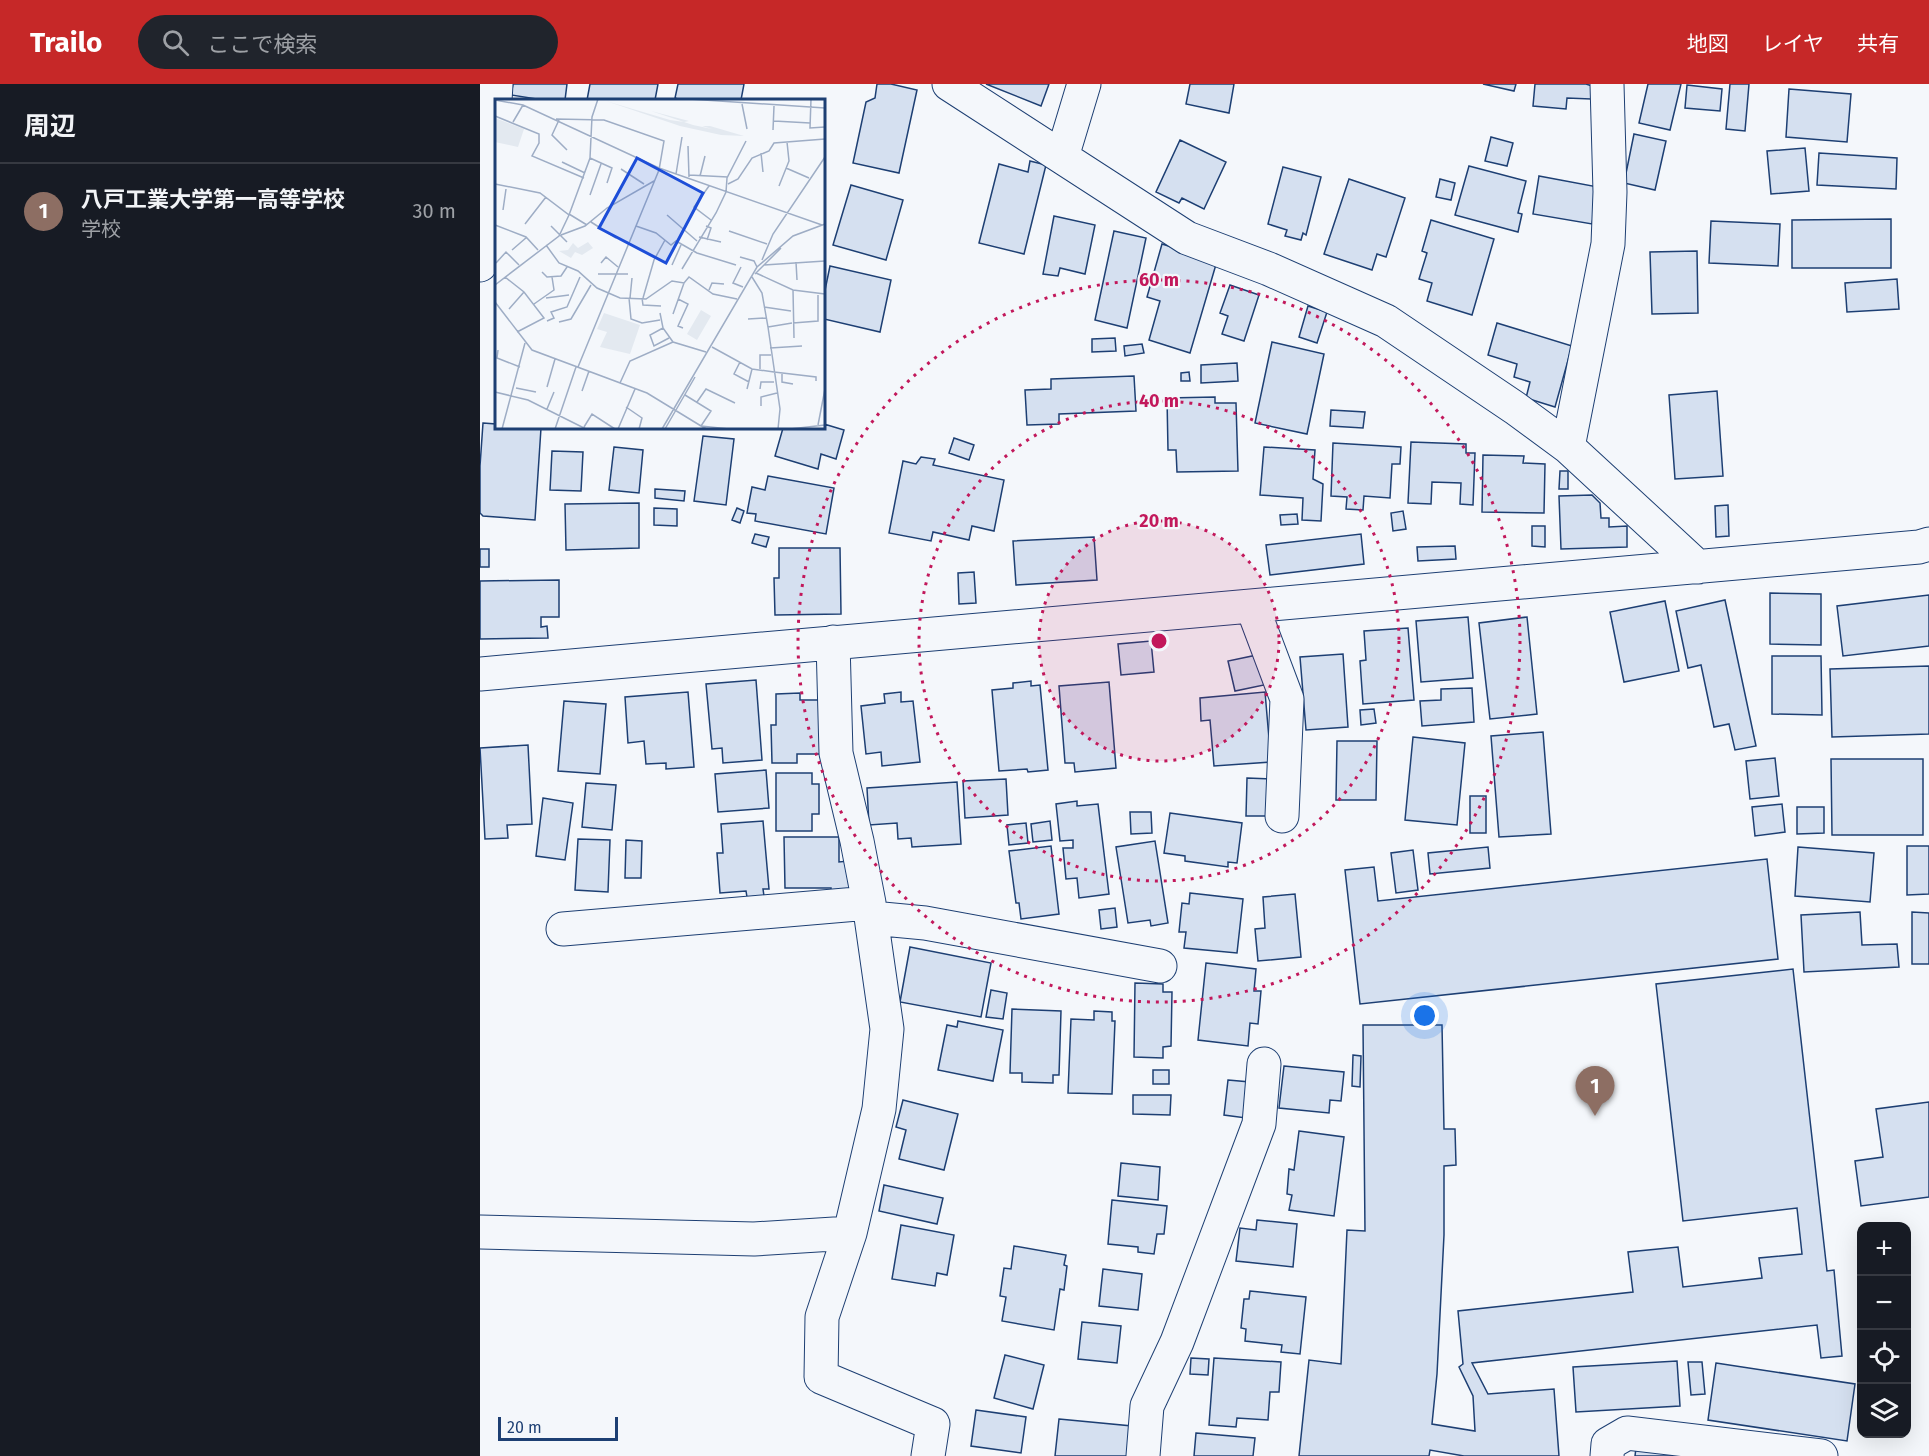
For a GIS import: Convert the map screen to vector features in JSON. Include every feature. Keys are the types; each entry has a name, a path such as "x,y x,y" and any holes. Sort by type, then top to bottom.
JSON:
{"street":[{"path":"495,99 496,84"},
{"path":"949,84 1186,238 1269,269 1386,321 1515,408 1568,447 1698,567"},
{"path":"1062,156 1084,84"},
{"path":"1568,447 1608,244 1610,192 1608,84"},
{"path":"480,265 490,185 495,101"},
{"path":"480,675 1698,567 1919,547 1929,544"},
{"path":"1252,606 1287,699 1282,816"},
{"path":"833,642 836,753 857,841 870,910 887,1029 879,1109 850,1233 822,1317 821,1377 933,1424 928,1456"},
{"path":"563,929 870,910 926,923 1160,966"},
{"path":"1143,1456 1147,1406 1177,1342 1259,1124 1264,1064"},
{"path":"480,1232 754,1239 850,1233"},
{"path":"1606,1456 1608,1444 1627,1433 1821,1456"}],"building":[{"path":"513,84 567,84 565,99 537,99 511,95"},
{"path":"590,84 658,84 655,99 587,99"},
{"path":"678,84 744,84 741,99 675,98"},
{"path":"877,84 891,84 917,90 899,173 853,163 866,102 875,98"},
{"path":"986,84 1049,84 1041,106"},
{"path":"1190,84 1234,84 1229,113 1186,104"},
{"path":"1483,84 1516,84 1514,91"},
{"path":"1535,84 1586,84 1592,86 1591,99 1567,98 1566,109 1533,106"},
{"path":"1648,84 1681,84 1670,130 1639,123"},
{"path":"1730,84 1749,84 1745,131 1726,129"},
{"path":"1687,85 1722,89 1720,111 1685,108"},
{"path":"1789,89 1851,94 1847,142 1786,137"},
{"path":"1634,134 1666,141 1655,190 1624,183"},
{"path":"1491,137 1513,143 1507,166 1485,161"},
{"path":"1180,140 1226,162 1204,209 1182,198 1179,203 1156,192"},
{"path":"1805,148 1809,191 1771,194 1767,151"},
{"path":"1819,153 1897,158 1896,189 1817,185"},
{"path":"1030,161 1046,165 1024,254 979,243 999,164 1028,172"},
{"path":"1469,166 1526,181 1518,213 1522,214 1518,232 1455,215"},
{"path":"1283,167 1321,177 1306,235 1303,233 1301,240 1285,236 1287,230 1268,224"},
{"path":"1539,176 1598,187 1592,224 1533,214"},
{"path":"1349,179 1405,198 1386,257 1377,254 1372,270 1324,254"},
{"path":"1440,179 1455,183 1451,200 1436,197"},
{"path":"851,185 903,200 886,260 833,245"},
{"path":"1054,216 1095,225 1085,274 1060,268 1058,276 1043,274"},
{"path":"1891,219 1891,268 1792,268 1792,220"},
{"path":"1431,220 1494,239 1472,315 1427,301 1432,283 1419,279 1427,253 1422,251"},
{"path":"1711,221 1780,224 1778,266 1709,263"},
{"path":"1114,231 1146,238 1127,328 1095,320"},
{"path":"1162,244 1217,261 1190,353 1149,340 1160,301 1147,297"},
{"path":"1697,251 1698,313 1652,314 1650,252"},
{"path":"830,266 891,280 880,332 825,319 825,290"},
{"path":"1897,279 1899,309 1847,312 1845,283"},
{"path":"1230,285 1259,295 1244,341 1222,334 1228,316 1220,313"},
{"path":"1308,306 1327,312 1317,343 1299,337"},
{"path":"1497,323 1572,346 1555,407 1526,398 1530,382 1514,377 1517,364 1488,355"},
{"path":"1115,338 1116,351 1092,352 1092,339"},
{"path":"1272,342 1324,354 1307,434 1255,423"},
{"path":"1142,344 1144,353 1125,356 1124,346"},
{"path":"1237,363 1238,381 1201,383 1201,365"},
{"path":"1189,372 1190,381 1181,381 1181,373"},
{"path":"1134,376 1136,411 1059,414 1059,424 1027,425 1025,390 1051,389 1051,379"},
{"path":"1717,391 1723,476 1675,479 1669,395"},
{"path":"1215,397 1215,403 1236,403 1238,471 1177,472 1176,450 1168,450 1167,398"},
{"path":"1331,410 1365,412 1363,428 1330,426"},
{"path":"483,423 495,424 495,429 541,429 535,520 483,516 480,513"},
{"path":"825,424 844,430 836,459 821,454 818,469 775,456 783,429 825,429"},
{"path":"703,436 734,439 726,505 694,501"},
{"path":"954,438 974,445 969,460 949,453"},
{"path":"1411,442 1466,444 1466,453 1475,453 1473,505 1460,504 1461,483 1432,482 1431,504 1408,503"},
{"path":"1333,443 1401,447 1400,464 1392,464 1390,498 1364,496 1363,510 1346,509 1347,497 1331,496"},
{"path":"614,447 643,450 639,493 609,490"},
{"path":"1264,447 1315,450 1313,479 1323,484 1321,521 1302,520 1303,498 1260,495"},
{"path":"552,451 583,452 581,491 550,490"},
{"path":"1483,455 1524,456 1523,463 1545,464 1544,513 1482,512"},
{"path":"921,457 935,459 933,465 1004,480 994,531 972,526 969,540 933,532 931,541 889,533 903,461 916,464"},
{"path":"1560,471 1568,471 1568,489 1559,489"},
{"path":"768,476 834,488 826,534 755,521 756,514 747,513 752,487 765,490"},
{"path":"655,489 685,491 684,501 655,498"},
{"path":"1592,495 1600,503 1601,518 1609,518 1609,527 1627,526 1627,547 1561,549 1559,496"},
{"path":"639,503 639,548 566,550 565,504"},
{"path":"1728,505 1729,536 1716,537 1715,506"},
{"path":"654,508 677,509 677,526 654,525"},
{"path":"737,508 744,511 740,523 732,520"},
{"path":"1403,511 1406,529 1393,531 1391,513"},
{"path":"1297,514 1298,524 1281,525 1280,515"},
{"path":"1532,526 1545,526 1545,547 1532,546"},
{"path":"755,534 769,537 766,547 752,543"},
{"path":"1361,534 1364,564 1270,575 1266,545"},
{"path":"1094,537 1097,580 1016,585 1013,541"},
{"path":"1455,546 1456,559 1418,561 1417,547"},
{"path":"779,548 840,548 841,614 775,615 774,578 779,578"},
{"path":"480,549 489,549 489,567 480,567"},
{"path":"974,572 976,603 959,604 958,573"},
{"path":"559,580 559,617 541,617 541,627 547,626 548,638 480,639 480,581"},
{"path":"1770,593 1821,594 1821,645 1770,644"},
{"path":"1929,595 1929,646 1843,656 1837,606"},
{"path":"1725,600 1756,746 1735,750 1729,724 1714,727 1701,665 1688,668 1676,611"},
{"path":"1665,601 1679,671 1624,682 1610,612"},
{"path":"1468,617 1473,678 1421,682 1416,621"},
{"path":"1527,617 1537,714 1490,719 1479,623"},
{"path":"1408,628 1414,700 1363,704 1360,661 1366,660 1364,631"},
{"path":"1151,641 1154,672 1121,675 1118,644"},
{"path":"1343,654 1348,727 1306,730 1300,657"},
{"path":"1257,655 1264,685 1235,691 1228,661"},
{"path":"1772,656 1821,656 1822,715 1772,714"},
{"path":"1929,666 1929,734 1832,737 1830,669"},
{"path":"756,680 762,760 723,763 722,748 712,749 706,684"},
{"path":"1031,681 1031,686 1040,685 1048,770 999,771 992,690 1013,688 1013,683"},
{"path":"1109,682 1116,768 1075,772 1074,763 1065,763 1059,686"},
{"path":"1472,688 1474,722 1422,726 1420,701 1441,700 1441,689"},
{"path":"688,692 694,767 666,769 666,763 646,764 644,741 628,743 625,697"},
{"path":"901,692 901,702 913,701 920,762 882,766 881,752 866,754 861,706 885,703 884,694"},
{"path":"1265,692 1271,762 1214,766 1210,720 1201,721 1200,698"},
{"path":"800,693 800,700 820,700 821,754 797,754 797,763 772,763 771,725 776,725 776,694"},
{"path":"564,701 606,704 600,774 558,771"},
{"path":"1374,709 1376,723 1361,725 1360,710"},
{"path":"1543,732 1551,834 1499,837 1491,736"},
{"path":"1413,737 1465,743 1457,825 1405,820"},
{"path":"1337,741 1377,741 1376,800 1336,800"},
{"path":"528,745 532,824 507,825 508,838 485,839 480,748"},
{"path":"1775,758 1779,796 1750,799 1746,761"},
{"path":"1831,759 1923,759 1923,835 1832,835"},
{"path":"766,770 769,808 718,812 715,774"},
{"path":"776,773 812,773 812,784 819,784 819,814 812,814 812,831 776,831"},
{"path":"1247,778 1272,779 1270,816 1246,816"},
{"path":"1006,779 1008,815 965,818 963,781"},
{"path":"957,782 961,844 912,847 911,838 898,839 897,823 869,825 867,788"},
{"path":"586,783 616,785 612,830 582,827"},
{"path":"1470,796 1486,796 1486,833 1470,833"},
{"path":"543,798 573,803 565,860 536,856"},
{"path":"1077,801 1077,806 1098,804 1109,894 1079,898 1077,878 1066,879 1063,848 1073,848 1073,840 1060,841 1056,804"},
{"path":"1782,804 1785,832 1755,836 1752,807"},
{"path":"1797,807 1824,807 1824,833 1797,834"},
{"path":"1130,812 1151,812 1152,833 1131,834"},
{"path":"1170,813 1242,823 1237,863 1228,862 1228,867 1185,861 1185,856 1164,853"},
{"path":"763,821 769,889 763,889 764,896 747,897 746,891 720,893 717,853 723,853 721,824"},
{"path":"1050,821 1052,840 1033,842 1031,824"},
{"path":"1026,823 1028,843 1009,845 1007,825"},
{"path":"784,837 839,837 839,862 848,861 849,894 831,894 831,888 785,888"},
{"path":"578,839 610,840 608,892 575,890"},
{"path":"626,840 642,841 641,878 625,878"},
{"path":"1155,841 1168,923 1151,926 1150,920 1128,923 1116,847"},
{"path":"1051,846 1059,914 1021,919 1019,903 1016,903 1009,851"},
{"path":"1907,846 1929,846 1929,894 1907,895"},
{"path":"1488,847 1490,868 1430,874 1428,853"},
{"path":"1798,847 1874,853 1870,902 1795,896"},
{"path":"1413,850 1418,890 1396,893 1391,853"},
{"path":"1767,859 1778,959 1360,1004 1345,870 1374,867 1378,901"},
{"path":"1190,893 1243,899 1237,953 1184,948 1186,932 1179,932 1182,903 1189,904"},
{"path":"1295,894 1301,957 1258,961 1255,929 1265,928 1263,897"},
{"path":"1115,908 1117,927 1101,929 1099,910"},
{"path":"1860,912 1862,945 1897,944 1899,967 1804,972 1801,915"},
{"path":"1912,912 1929,913 1929,964 1912,964"},
{"path":"910,947 991,963 981,1017 900,1002"},
{"path":"1206,963 1256,969 1254,991 1261,991 1258,1024 1250,1023 1248,1046 1198,1040"},
{"path":"1793,969 1827,1271 1834,1270 1842,1356 1821,1358 1817,1325 1472,1363 1488,1394 1554,1389 1559,1456 1464,1456 1430,1450 1429,1456 1299,1456 1309,1360 1341,1364 1347,1230 1365,1231 1363,1025 1442,1025 1444,1129 1455,1129 1456,1165 1444,1166 1444,1235 1437,1374 1432,1424 1475,1431 1473,1396 1459,1367 1463,1364 1458,1311 1633,1292 1628,1252 1678,1247 1683,1287 1762,1278 1759,1258 1802,1254 1797,1208 1683,1221 1656,984"},
{"path":"1135,983 1163,984 1163,992 1172,992 1171,1046 1163,1047 1163,1058 1134,1057"},
{"path":"991,990 1007,993 1003,1019 986,1017"},
{"path":"1012,1009 1061,1011 1059,1075 1053,1075 1053,1083 1022,1082 1022,1073 1010,1073"},
{"path":"1094,1011 1112,1012 1112,1021 1115,1021 1112,1094 1068,1093 1071,1019 1094,1020"},
{"path":"958,1021 1003,1030 993,1081 938,1070 947,1025 957,1027"},
{"path":"1353,1055 1361,1056 1360,1087 1352,1086"},
{"path":"1284,1066 1344,1072 1341,1101 1330,1100 1329,1113 1279,1108"},
{"path":"1153,1070 1169,1070 1169,1084 1153,1084"},
{"path":"1228,1080 1250,1082 1246,1118 1224,1115"},
{"path":"1133,1095 1171,1095 1170,1115 1133,1114"},
{"path":"903,1100 958,1114 944,1170 899,1159 906,1130 896,1127"},
{"path":"1929,1102 1929,1197 1861,1206 1855,1161 1883,1157 1876,1109"},
{"path":"1299,1131 1344,1137 1334,1216 1289,1210 1292,1195 1287,1194 1289,1169 1294,1170"},
{"path":"1121,1163 1160,1167 1158,1200 1118,1196"},
{"path":"884,1185 943,1198 937,1224 879,1211"},
{"path":"1112,1200 1167,1206 1164,1234 1157,1234 1154,1254 1138,1252 1138,1247 1108,1244"},
{"path":"1257,1220 1297,1224 1293,1267 1236,1261 1240,1228 1256,1230"},
{"path":"901,1225 954,1235 947,1275 937,1273 935,1286 892,1279"},
{"path":"1014,1246 1066,1255 1064,1290 1060,1289 1054,1330 1002,1321 1006,1297 1000,1296 1004,1268 1011,1269"},
{"path":"1103,1269 1142,1274 1138,1310 1099,1306"},
{"path":"1250,1291 1306,1297 1300,1354 1281,1352 1282,1345 1245,1341 1246,1329 1241,1328 1244,1299 1249,1299"},
{"path":"1082,1322 1121,1326 1117,1363 1078,1359"},
{"path":"1005,1355 1044,1365 1033,1409 994,1398"},
{"path":"1191,1358 1209,1359 1208,1375 1190,1374"},
{"path":"1214,1358 1281,1362 1279,1392 1270,1392 1268,1420 1237,1418 1236,1427 1209,1425"},
{"path":"1677,1361 1680,1406 1576,1412 1573,1367"},
{"path":"1688,1362 1702,1362 1705,1394 1691,1395"},
{"path":"1716,1363 1855,1384 1847,1441 1708,1420"},
{"path":"976,1410 1026,1417 1021,1453 971,1446"},
{"path":"1059,1419 1132,1426 1129,1456 1055,1456"},
{"path":"1196,1433 1255,1438 1253,1456 1194,1456"},
{"path":"1636,1448 1688,1456 1635,1456"}],"place":[{"name":"八戸工業大学第一高等学校","path":"1595,1116"}]}
